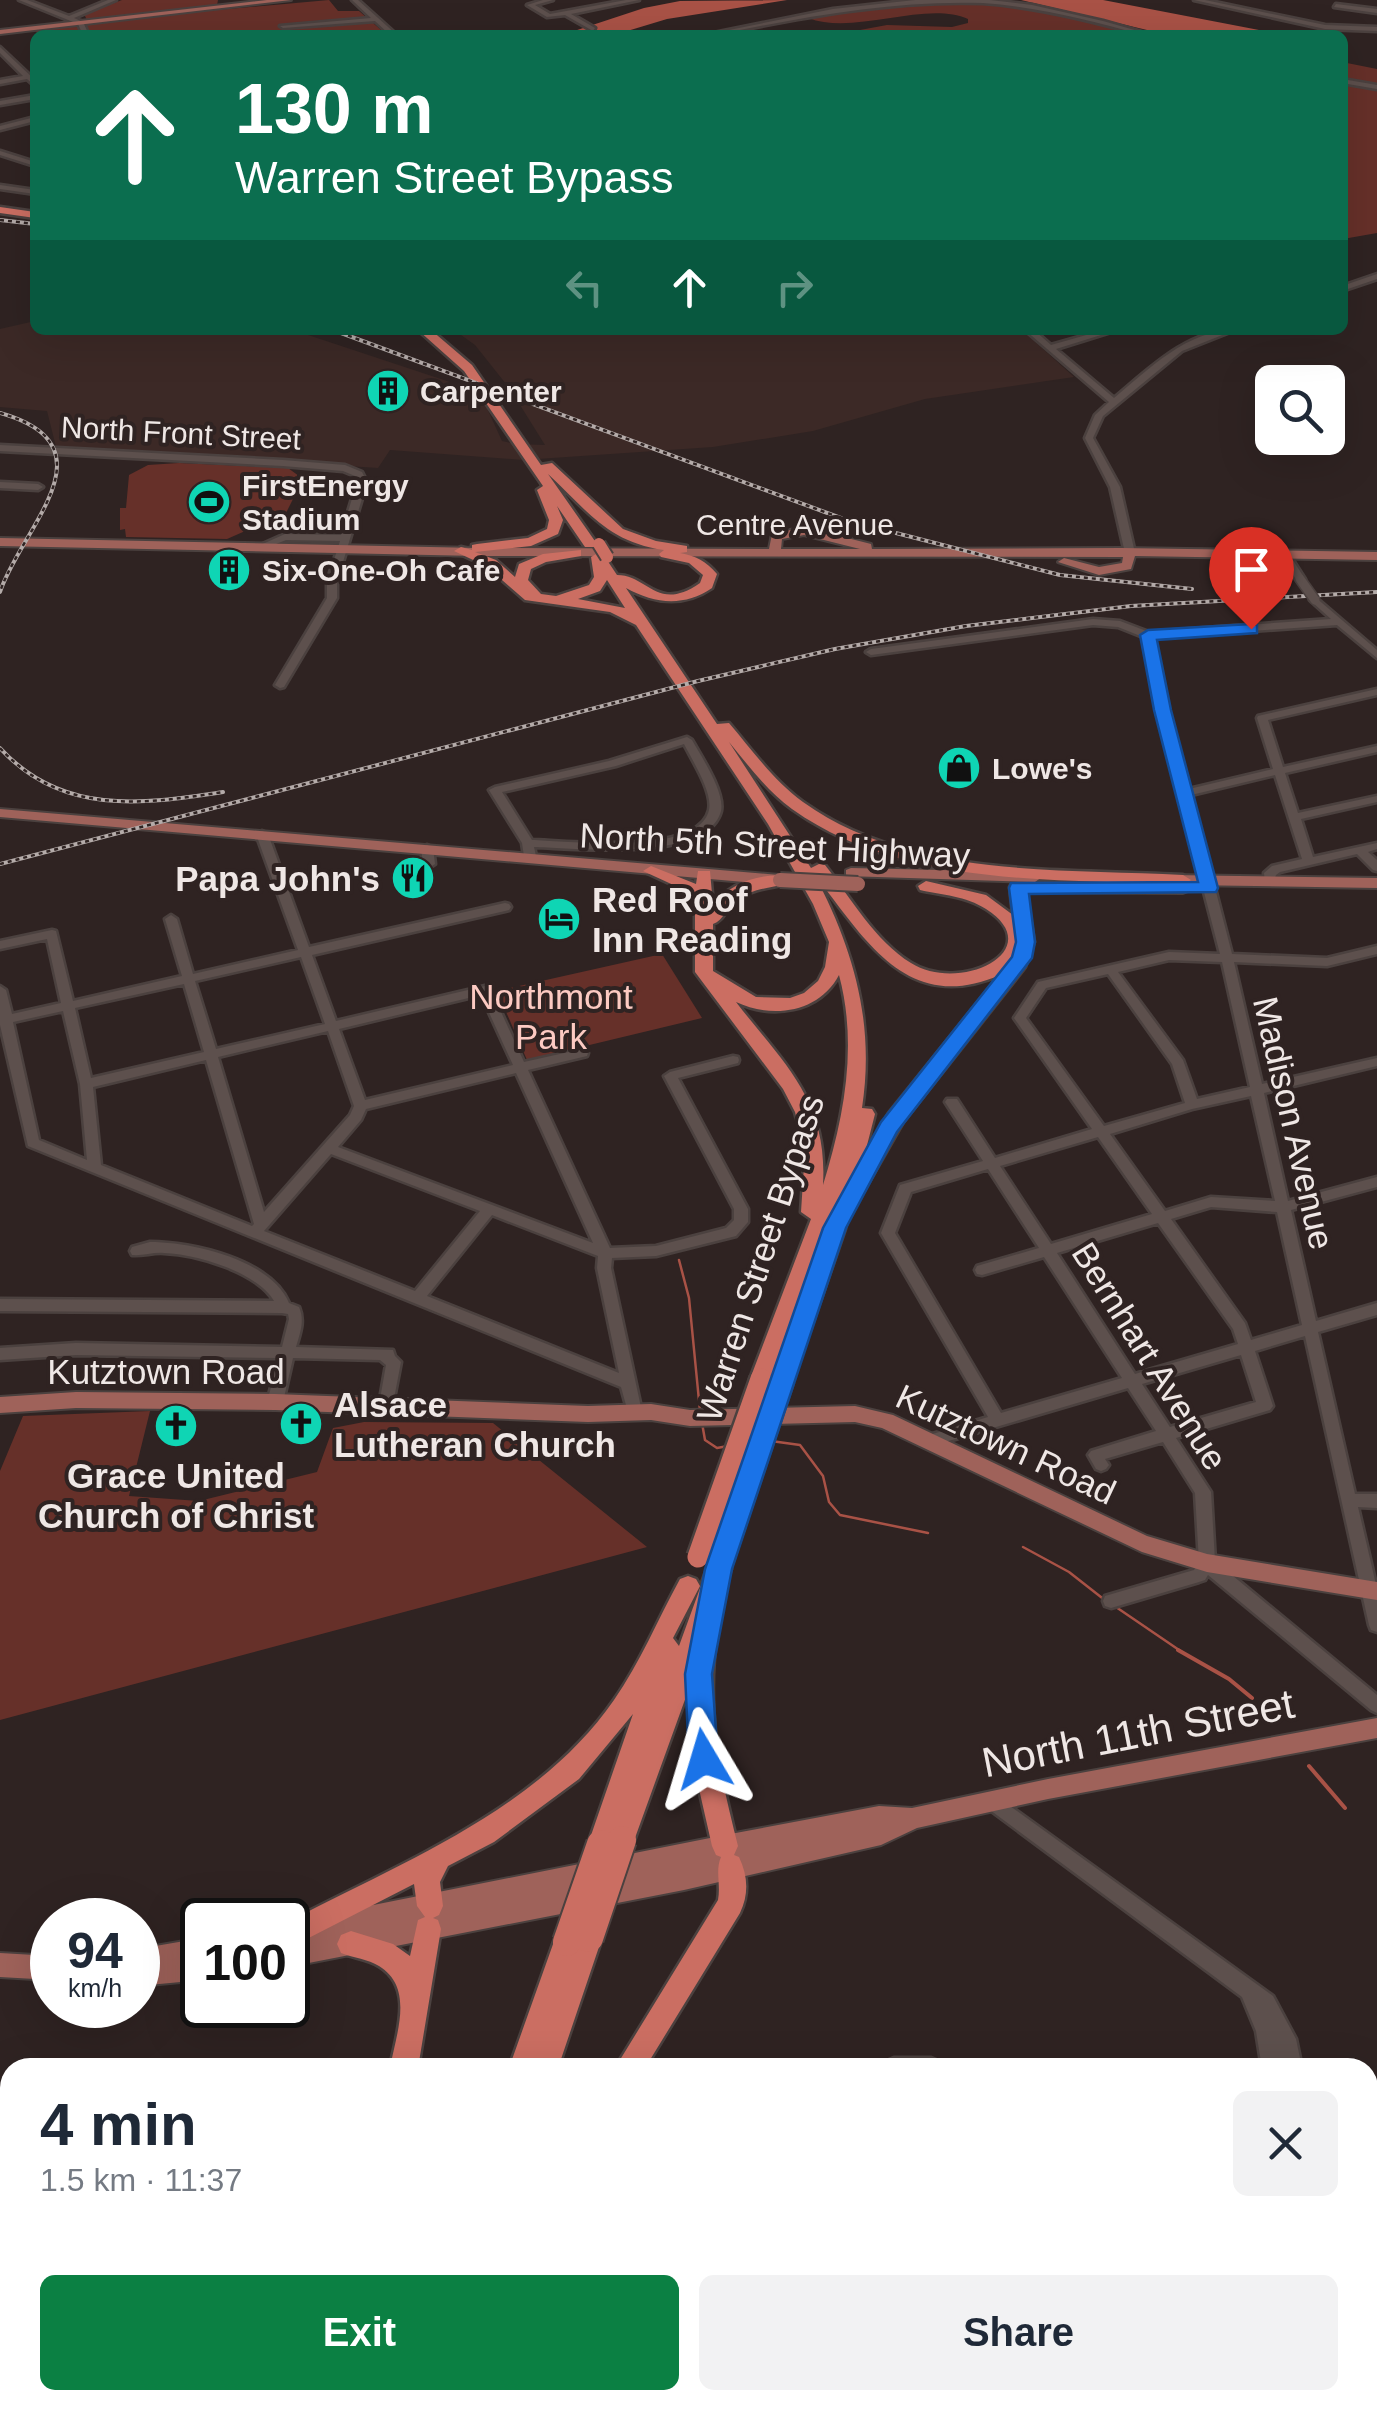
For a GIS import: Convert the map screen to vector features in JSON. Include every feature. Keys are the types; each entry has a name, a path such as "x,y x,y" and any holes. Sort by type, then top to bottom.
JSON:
{"highway":[{"path":"0,209 30,212"},
{"name":"Warren Street Bypass","path":"430,335 463,361 526,442"},
{"name":"Warren Street Bypass","path":"442,335 484,372 643,625 799,858 835,927 854,998 856,1081 842,1149 800,1268 772,1379"},
{"path":"477,548 531,542 553,531 556,520 541,464"},
{"path":"541,464 617,534 636,542 682,549"},
{"path":"576,553 528,564 520,575 522,584 546,596 581,594 602,579 599,550"},
{"name":"Warren Street Bypass","path":"527,2058 578,1940 772,1379 834,1228 864,1118 870,1064 864,982 834,900 599,550"},
{"path":"461,551 491,563 530,597 614,608 643,625"},
{"path":"621,578 640,592 659,598 686,596 707,585 710,574 701,563 659,553"},
{"path":"710,710 786,796 824,822 869,843 949,863 1183,880"},
{"path":"808,856 875,945 904,968 928,977 961,980 986,975 1008,960 1016,937 1003,913 971,895 926,886"},
{"path":"651,871 686,884 708,912"},
{"path":"708,872 712,961 718,980 736,996 771,1005 807,999 828,983 836,966 835,927"},
{"path":"776,875 733,892 708,912 702,961 706,977 790,1086 811,1130 816,1184 800,1268"},
{"path":"834,1228 889,1128 1022,958 1026,942 1014,882"},
{"path":"635,2058 730,1904 734,1887 704,1759 698,1705 708,1563"},
{"name":"Warren Street Bypass","path":"612,1842 688,1586 708,1563"},
{"path":"310,1929 523,1808 594,1746 637,1686 688,1586"},
{"path":"406,2058 429,1918 427,1881 439,1858"},
{"name":"Warren Street Bypass","path":"547,2058 578,1940"},
{"path":"351,1944 379,1951 398,1962 410,1980 415,2002"}],"main road":[{"path":"0,32 287,0"},
{"name":"Centre Avenue","path":"0,542 260,546 344,543 576,553 882,549 1377,556"},
{"name":"Centre Avenue","path":"461,551 682,549 1024,555 1110,571 1125,568 1130,554"},
{"name":"North 5th Street Highway","path":"0,813 262,834 428,856 529,849 708,872"},
{"name":"North 5th Street Highway","path":"529,849 651,871 1207,884 1377,892"},
{"name":"North 5th Street Highway","path":"855,878 926,886 1183,880 1207,884 1377,883"},
{"name":"Kutztown Road","path":"0,1406 76,1400 634,1412 690,1418 855,1414 886,1421 1142,1543 1207,1564 1373,1590"},
{"name":"North 11th Street","path":"310,1937 684,1880 728,1856 881,1834 914,1818 1048,1789 1368,1730"},
{"name":"North 11th Street","path":"310,1941 351,1944 429,1918"},
{"path":"0,1965 30,1967"}],"street":[{"path":"22,0 81,23 84,30"},
{"path":"69,18 113,0"},
{"path":"355,0 388,30"},
{"path":"550,0 530,5 549,16 636,0"},
{"path":"731,30 790,18 965,0 1131,30"},
{"path":"1197,0 1312,25 1377,29"},
{"path":"1336,6 1377,11"},
{"path":"566,13 593,30"},
{"path":"284,26 376,19"},
{"path":"299,24 302,30"},
{"path":"0,50 28,77"},
{"path":"0,82 28,77"},
{"path":"1348,81 1377,87"},
{"path":"0,103 30,98"},
{"path":"0,128 30,120"},
{"path":"0,154 30,163"},
{"path":"0,187 30,191"},
{"path":"1348,287 1377,276"},
{"path":"1035,335 1114,402"},
{"path":"1049,348 1095,335"},
{"path":"1130,554 1115,487 1089,438 1090,428 1099,414 1179,349 1217,335"},
{"name":"North Front Street","path":"0,448 345,468 358,474 362,482 344,543"},
{"path":"0,485 38,487"},
{"path":"280,685 332,598 332,582 344,543"},
{"path":"1286,556 1315,600 1377,656"},
{"path":"872,652 1093,622 1120,624 1148,635 1336,622"},
{"name":"Madison Avenue","path":"1148,635 1373,1590 1377,1625"},
{"path":"1309,862 1262,718 1377,692"},
{"path":"687,740 716,806 713,819 696,834 658,844 529,849 496,790 603,766 687,740"},
{"path":"1184,793 1377,750"},
{"path":"1294,818 1377,799"},
{"path":"262,834 360,1106"},
{"path":"1268,881 1272,870 1377,846"},
{"path":"1360,850 1377,867"},
{"path":"3,1020 505,907"},
{"path":"171,919 258,1228"},
{"path":"0,945 52,934 86,1084 95,1168"},
{"path":"1101,1465 1096,1456 1266,1406 1240,1327 1020,1018 1042,986 1169,956 1326,962 1377,950"},
{"path":"1111,970 1178,1064 1192,1104"},
{"path":"0,990 3,1020 34,1143 258,1228 417,1299 627,1383"},
{"path":"86,1084 485,990 605,1253 604,1268 634,1412"},
{"path":"258,1228 360,1106 582,1053"},
{"path":"328,1148 605,1253 656,1251 731,1232 742,1222 742,1215 670,1076 733,1060"},
{"path":"996,1420 888,1232 905,1189 1102,1134 1192,1104 1377,1062"},
{"name":"Bernhart Avenue","path":"952,1102 1203,1492 1207,1564"},
{"path":"982,1270 1211,1202 1284,1207 1377,1182"},
{"path":"417,1299 489,1209"},
{"path":"137,1250 151,1244 193,1251 261,1278 276,1290 283,1307"},
{"path":"0,1304 294,1310 296,1318 276,1402"},
{"path":"928,1440 1377,1308"},
{"path":"0,1354 76,1350 388,1354 387,1359 394,1362 387,1405"},
{"path":"1350,1500 1377,1501"},
{"path":"1111,1600 1199,1575 1207,1564 1377,1706"},
{"path":"992,1801 1248,1988 1272,2010 1292,2058"},
{"path":"1248,1988 1266,2032 1270,2058"},
{"path":"1264,2058 1266,2032"}],"shaded area":[{"path":"787,0 667,19 631,30 577,30 644,8 680,1"},
{"path":"1021,0 1103,0 1259,30 1147,30"},
{"path":"30,322 30,335 308,335 468,388 485,404 502,441 516,444 545,445 510,389 475,345 461,335 1028,335 1074,377 925,399 813,431 713,447 523,460 390,450 378,468 56,447 47,411 0,407 0,329"}],"green space":[{"path":"122,0 218,0 216,10 329,0 338,11 359,11 381,30 44,30 89,24 84,14"},
{"path":"965,1 1038,11 1124,30 860,30 887,25 952,27 968,23 968,19 931,13 847,23 808,18"},
{"path":"1348,63 1377,69 1377,233 1348,238"},
{"name":"FirstEnergy Stadium","path":"148,465 288,468 303,479 286,513 227,539 126,537 125,529 120,530 120,508 126,508 129,475"},
{"name":"Northmont Park","path":"662,954 702,1018 527,1060 497,991"},
{"path":"150,1411 129,1496 199,1501 317,1472 333,1428 364,1422 493,1423 647,1547 0,1720 0,1471 23,1416"}],"waterway":[{"path":"679,1260 689,1298 700,1411"},
{"path":"702,1423 705,1440 717,1448 728,1446"},
{"path":"771,1441 800,1445 823,1476 829,1502 840,1515 928,1533"},
{"path":"1023,1547 1069,1572 1106,1601"},
{"path":"1113,1605 1182,1652"},
{"path":"1178,1650 1229,1679 1252,1698"},
{"path":"1309,1766 1345,1808"}],"railway":[{"path":"0,220 30,223"},
{"path":"347,335 849,521 1060,575 1192,589"},
{"path":"0,413 34,428 52,446 57,467 52,491 0,592"},
{"path":"0,864 698,681 835,649 966,626 1131,606 1377,592"},
{"path":"0,748 24,770 76,795 132,801 223,792"}],"place":[{"name":"Carpenter","path":"388,391"},
{"name":"FirstEnergy Stadium","path":"209,502"},
{"name":"Six-One-Oh Cafe","path":"229,570"},
{"name":"Lowe's","path":"959,768"},
{"name":"Papa John's","path":"413,878"},
{"name":"Red Roof Inn Reading","path":"559,919"},
{"name":"Alsace Lutheran Church","path":"301,1424"},
{"name":"Grace United Church of Christ","path":"176,1426"}],"route":[{"path":"704,1759 698,1722 698,1674 718,1569 834,1228 889,1128 1022,958 1026,942 1018,888 1209,888 1162,710 1148,635 1251,629"}]}
